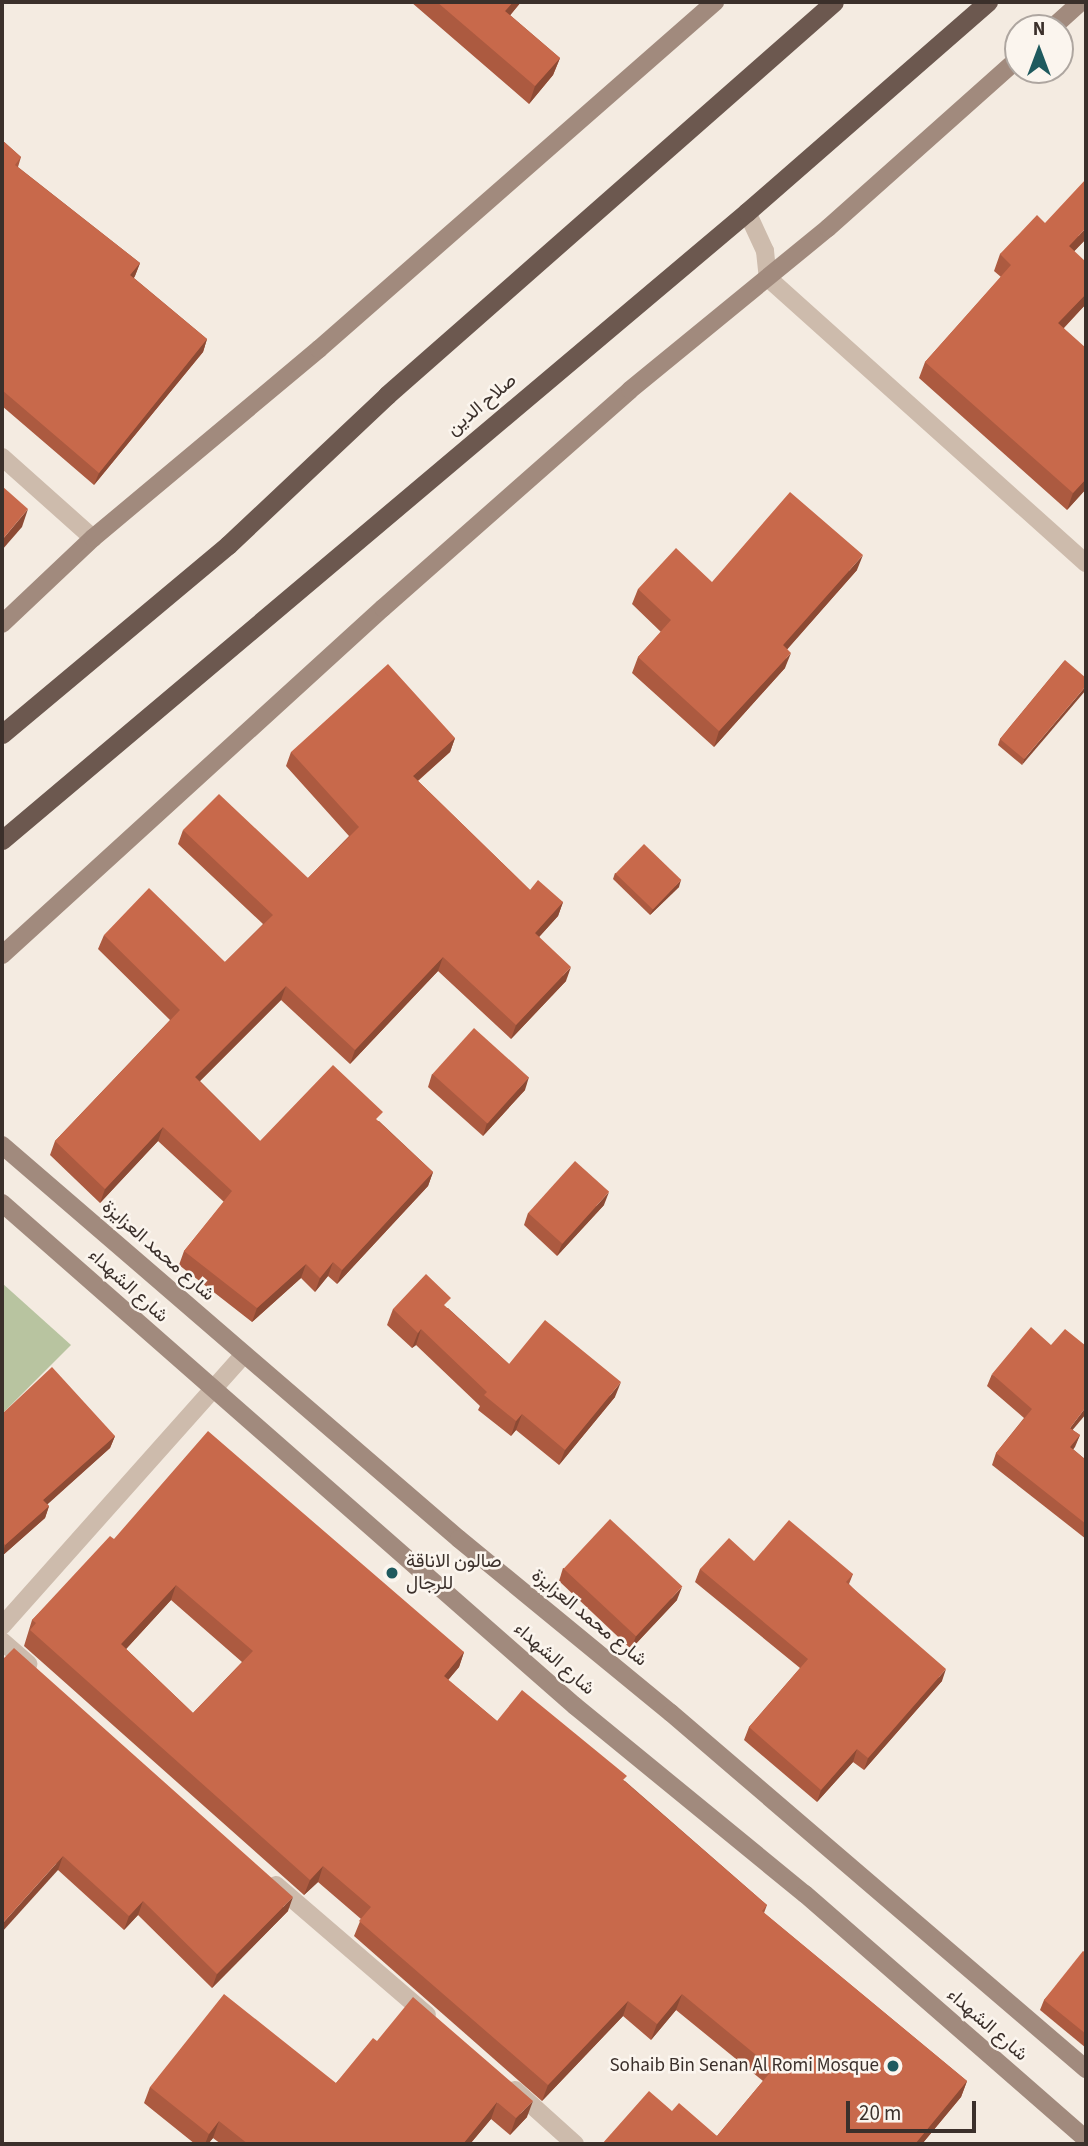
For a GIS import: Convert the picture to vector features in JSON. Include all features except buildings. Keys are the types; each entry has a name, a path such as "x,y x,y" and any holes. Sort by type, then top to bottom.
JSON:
{"highway":[{"path":"2,734 228,545 387,395 834,2"},
{"name":"صلاح الدين","path":"2,840 747,212 988,2"}],"main road":[{"path":"2,624 93,538 319,349 715,2"},
{"path":"1068,14 1081,2"},
{"path":"2,955 383,608 630,390 768,278 1004,71"},
{"name":"شارع محمد العزايزة","path":"2,1145 244,1354 288,1387 459,1539 682,1722 1086,2069"},
{"name":"شارع الشهداء","path":"2,1203 575,1706 805,1894 1086,2139"}],"street":[{"path":"747,212 765,251 768,278 1086,563"},
{"path":"2,457 93,538"},
{"path":"2,1626 214,1391 244,1354"},
{"path":"2,1641 42,1677"},
{"path":"266,1876 441,2027"},
{"path":"503,2079 575,2144"}],"green space":[{"path":"2,1283 71,1345 2,1414"}],"place":[{"name":"صالون الاناقة للرجال","path":"392,1573"},
{"name":"Sohaib Bin Senan Al Romi Mosque","path":"893,2066"}]}
